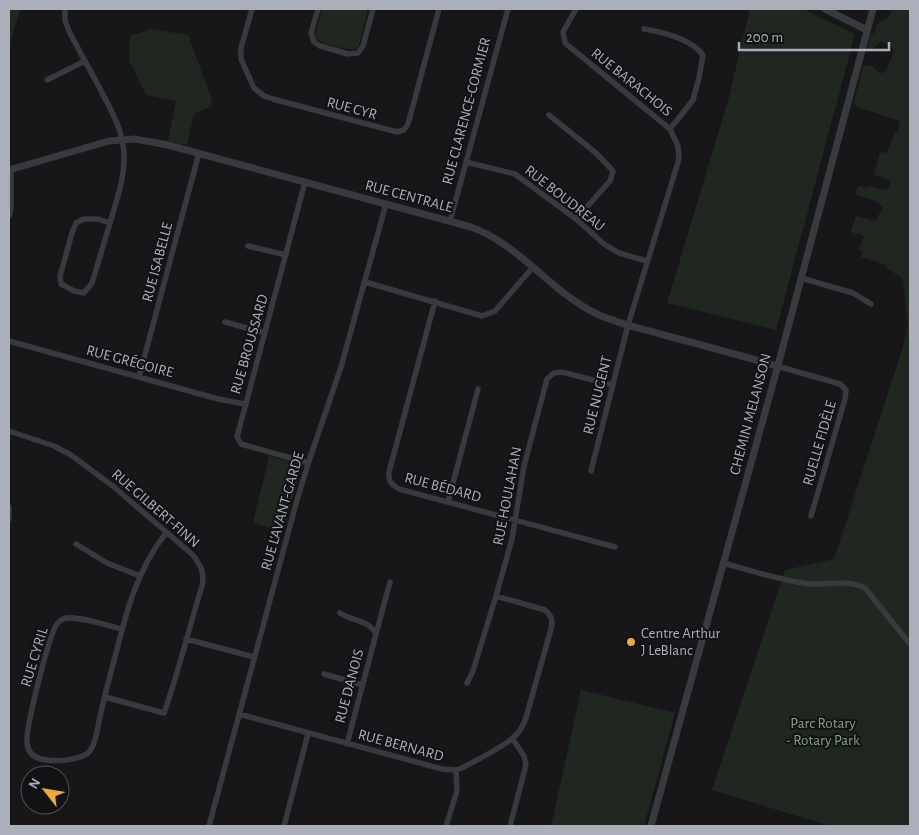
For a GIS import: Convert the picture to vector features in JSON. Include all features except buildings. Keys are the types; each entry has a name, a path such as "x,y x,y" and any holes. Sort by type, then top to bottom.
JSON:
{"street":[{"path":"65,9 66,26 116,119 124,153 123,170 110,223 92,283 84,293 74,291 61,284 60,276 76,223 84,219 98,219 110,223"},
{"name":"RUE CYR","path":"252,9 240,54 250,82 258,92 273,99 396,132 402,131 408,124 439,9"},
{"path":"318,9 311,33 314,42 320,46 352,54 358,52 362,47 373,9"},
{"name":"RUE CLARENCE-CORMIER","path":"450,221 508,9"},
{"name":"RUE BARACHOIS","path":"576,9 563,32 565,43 670,129 678,146 679,159 628,325"},
{"path":"825,9 867,30"},
{"name":"CHEMIN MELANSON","path":"650,826 873,9"},
{"path":"644,28 666,32 695,48 703,55 693,100 670,129"},
{"path":"48,80 85,61"},
{"path":"549,114 596,153 613,171 610,181 576,220"},
{"name":"RUE CENTRALE","path":"10,170 98,143 122,140 152,141 199,153 450,221 484,232 533,266 581,305 596,314 628,325 777,366"},
{"name":"RUE ISABELLE","path":"140,377 199,153"},
{"name":"RUE BOUDREAU","path":"466,162 515,174 576,220 604,244 619,253 647,261"},
{"path":"9,216 11,208 10,170"},
{"name":"RUE BROUSSARD","path":"305,182 237,435 239,443 308,463"},
{"name":"RUE L'AVANT-GARDE","path":"209,826 308,463 341,367 386,204"},
{"path":"248,246 286,256"},
{"path":"365,282 482,316 495,311 533,266"},
{"path":"801,278 853,293 871,304"},
{"name":"RUE BÉDARD","path":"435,301 389,472 388,479 392,485 399,490 615,547"},
{"path":"225,322 265,333"},
{"name":"RUE NUGENT","path":"591,471 628,325"},
{"name":"RUE GRÉGOIRE","path":"9,341 218,399 245,404"},
{"name":"RUELLE FIDÈLE","path":"777,366 840,384 846,390 811,516"},
{"name":"RUE HOULAHAN","path":"467,683 473,671 496,596 516,520 524,466 545,386 551,374 562,372 612,385"},
{"path":"448,502 478,389"},
{"name":"RUE GILBERT-FINN","path":"9,431 54,446 71,455 114,487 193,556 200,566 204,577 175,682 164,712 105,697"},
{"path":"9,507 9,519"},
{"name":"RUE CYRIL","path":"122,629 75,618 64,618 57,624 31,710 27,741 29,751 36,759 47,761 79,757 89,752 96,740 129,604 140,576 166,532"},
{"path":"76,544 107,563 140,576"},
{"path":"723,563 804,584 845,582 858,584 864,588 910,644"},
{"name":"RUE DANOIS","path":"347,744 390,582"},
{"name":"RUE BERNARD","path":"239,714 442,769 456,770 462,768 512,738 522,726 553,623 550,614 545,610 496,596"},
{"name":"RUE DANOIS","path":"340,614 346,618 368,624 376,634"},
{"path":"186,639 254,657"},
{"path":"324,674 363,685"},
{"path":"284,826 308,734"},
{"path":"510,826 526,765 524,756 512,738"},
{"path":"446,826 457,791 456,770"}],"green space":[{"path":"9,9 20,9 9,48"},
{"path":"322,9 366,10 367,14 359,45 356,49 336,47 316,39 315,34"},
{"path":"750,9 803,9 855,34 776,330 667,303 728,101"},
{"name":"Parc Rotary - Rotary Park","path":"893,9 910,9 910,826 830,826 712,790 785,570 834,559 903,347 908,324 903,279 887,268 887,265 861,257 863,251 859,249 864,236 851,232 856,216 875,221 883,208 876,201 855,195 858,186 887,190 890,184 889,180 874,175 880,152 887,153 894,133 897,133 900,121 858,107 854,102 863,66 872,66 880,73 887,69 894,51 891,45 881,42 871,50 867,49 877,24 887,19"},
{"path":"151,29 188,35 211,97 212,106 194,114 187,145 168,141 176,101 146,95 129,60 130,36"},
{"path":"269,456 302,465 283,532 253,523"},
{"path":"581,690 675,713 644,826 551,826"}],"place":[{"name":"Centre Arthur J LeBlanc","path":"631,642"}]}
